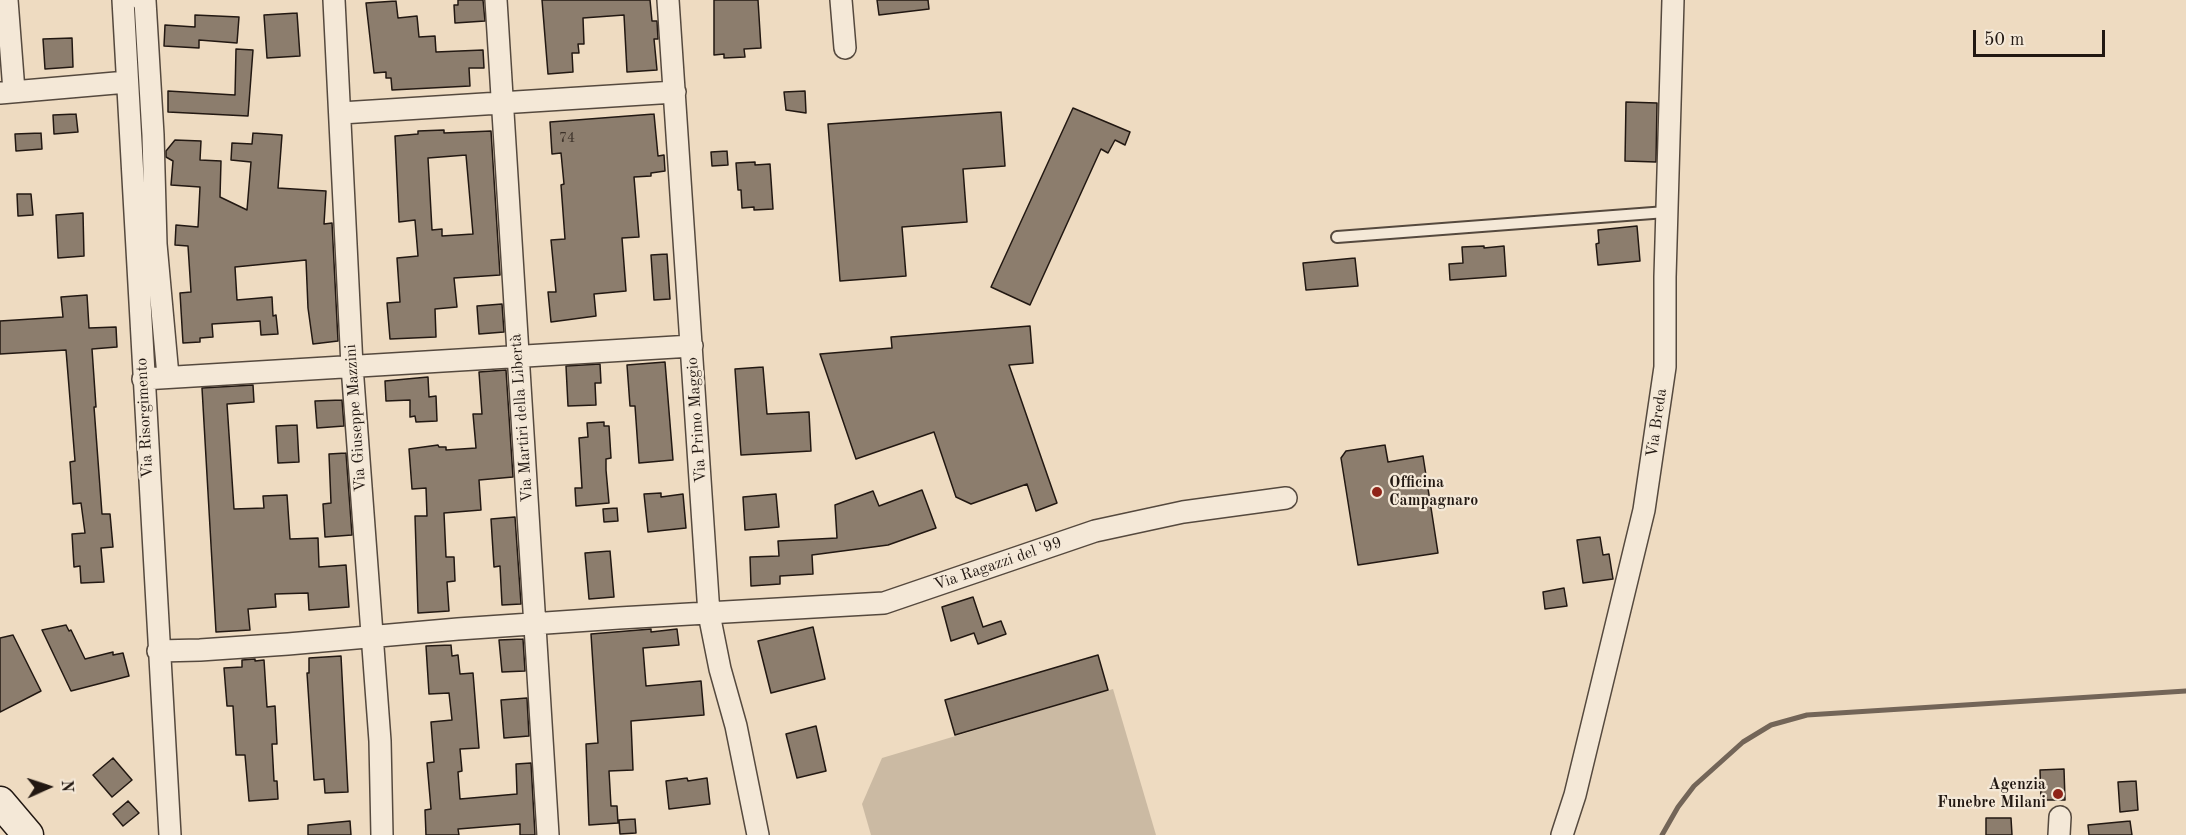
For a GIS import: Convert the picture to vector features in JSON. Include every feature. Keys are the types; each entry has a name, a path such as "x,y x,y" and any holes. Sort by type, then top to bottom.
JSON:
{"main road":[{"path":"0,802 28,835"}],"street":[{"path":"7,0 7,92 127,82"},
{"name":"Via Risorgimento","path":"123,0 170,835"},
{"name":"Via Risorgimento","path":"142,0 145,1 156,244 168,376"},
{"name":"Via Giuseppe Mazzini","path":"334,0 352,366 380,741 382,835"},
{"name":"Via Martiri della Libertà","path":"496,0 548,835"},
{"name":"Via Primo Maggio","path":"668,0 709,614 720,669 736,726 758,835"},
{"path":"841,0 845,48"},
{"name":"Via Breda","path":"1562,835 1575,795 1644,510 1665,367 1666,212 1673,0"},
{"path":"341,113 675,92"},
{"path":"143,379 692,346"},
{"name":"Via Ragazzi del '99","path":"158,651 536,626 620,618 884,603 1095,531 1183,512 1286,498"}],"lane":[{"path":"1337,237 1666,212"}],"shaded area":[{"path":"1113,689 1156,835 871,835 862,804 882,758"}],"building":[{"path":"458,0 483,0 485,21 455,23 454,5 458,5"},
{"path":"542,0 650,0 652,21 657,21 658,39 654,39 657,70 627,72 624,15 583,18 584,44 578,44 579,53 572,53 573,72 548,74"},
{"path":"714,0 758,0 761,48 744,49 745,57 724,58 724,54 714,55"},
{"path":"877,0 928,0 929,9 879,15"},
{"path":"396,1 398,18 417,16 419,37 435,36 436,52 483,50 484,68 469,68 470,86 392,90 391,78 386,78 386,72 374,73 366,3"},
{"path":"297,13 300,56 267,58 264,15"},
{"path":"195,15 239,17 237,43 199,40 199,48 164,46 165,25 195,27"},
{"path":"72,38 73,67 45,69 43,39"},
{"path":"236,49 253,50 248,116 168,112 168,91 235,95"},
{"path":"805,91 806,113 786,110 784,92"},
{"path":"1626,102 1657,103 1656,162 1625,161"},
{"path":"1073,108 1130,132 1125,145 1115,140 1108,153 1101,149 1030,305 991,287"},
{"path":"1001,112 1005,166 963,169 967,222 902,227 906,276 840,281 828,124"},
{"path":"76,114 78,132 54,134 53,115"},
{"path":"654,114 658,156 664,155 665,171 651,173 651,176 634,177 639,237 622,238 626,291 594,294 596,316 551,322 548,292 556,292 551,240 565,239 561,153 552,154 550,122"},
{"path":"444,130 444,133 491,131 500,275 454,278 457,307 435,309 436,337 390,339 387,303 400,302 397,258 418,256 415,220 399,222 395,136 418,134 418,131","holes":["466,155 473,234 442,236 442,229 432,230 428,158"]},
{"path":"41,133 42,149 16,151 15,134"},
{"path":"253,133 282,135 278,188 326,191 324,224 332,223 338,341 313,344 308,308 306,260 235,267 237,300 272,297 273,316 276,315 278,334 261,335 260,321 212,324 213,337 200,338 200,342 183,343 180,293 191,292 188,246 175,245 176,225 198,227 200,187 171,185 173,161 166,157 166,151 175,140 201,141 200,160 221,161 220,197 247,210 251,162 231,160 232,143 252,144"},
{"path":"727,151 728,165 712,166 711,152"},
{"path":"755,162 755,165 770,164 773,209 742,208 736,163"},
{"path":"17,194 31,194 33,215 18,216"},
{"path":"83,213 84,256 58,258 56,215"},
{"path":"1637,226 1640,261 1598,265 1596,244 1599,243 1598,230"},
{"path":"1484,246 1484,248 1504,246 1506,276 1450,280 1449,264 1463,263 1462,247"},
{"path":"667,254 670,299 654,300 651,255"},
{"path":"1355,258 1358,286 1306,290 1303,263"},
{"path":"87,295 89,328 116,327 117,347 92,349 102,514 110,514 113,547 101,548 104,582 81,583 80,566 74,567 72,534 85,533 81,503 73,504 70,462 75,461 66,350 0,354 0,321 63,317 61,297"},
{"path":"502,304 504,332 479,334 477,306"},
{"path":"1030,326 1033,363 1009,365 1057,503 1036,511 1027,484 971,504 956,497 934,432 856,459 820,354 892,348 891,337"},
{"path":"665,362 673,460 639,463 635,406 630,406 627,365"},
{"path":"600,364 601,383 595,383 596,405 568,406 566,366"},
{"path":"763,367 767,414 809,412 811,451 741,455 735,369"},
{"path":"506,370 513,477 479,480 481,510 444,513 446,557 454,557 455,581 447,582 449,611 418,613 415,516 427,516 426,488 412,489 409,449 438,445 446,447 446,450 476,448 473,414 482,414 479,372"},
{"path":"428,377 429,397 436,396 437,421 416,422 415,416 410,417 410,400 386,401 385,381"},
{"path":"253,385 254,402 227,404 234,509 264,508 263,496 287,495 290,539 318,538 319,567 346,565 349,607 309,610 308,593 275,594 276,607 248,609 250,630 216,632 202,388"},
{"path":"342,400 344,426 317,428 315,401"},
{"path":"604,422 604,426 609,426 611,458 606,459 609,503 576,506 575,488 582,488 579,438 588,437 587,423"},
{"path":"297,425 299,462 278,463 276,426"},
{"path":"1385,445 1388,462 1423,456 1438,553 1358,565 1341,458 1346,451"},
{"path":"346,453 352,535 325,537 323,504 331,503 329,454"},
{"path":"922,490 936,528 888,545 812,555 813,574 780,576 780,584 751,586 750,557 779,556 778,541 837,538 835,505 873,491 879,506"},
{"path":"661,493 661,497 683,494 686,528 648,532 644,494"},
{"path":"776,494 779,527 745,530 743,497"},
{"path":"617,508 618,521 604,522 603,509"},
{"path":"515,517 521,604 502,605 500,566 494,567 491,519"},
{"path":"1600,537 1603,555 1609,554 1613,579 1583,583 1577,540"},
{"path":"610,551 614,597 589,599 585,553"},
{"path":"1564,588 1567,606 1545,609 1543,592"},
{"path":"973,597 983,627 1001,621 1006,634 978,644 974,633 951,641 942,607"},
{"path":"66,625 69,631 71,630 85,659 113,652 113,655 123,653 129,676 71,691 42,630"},
{"path":"813,627 825,679 771,693 758,641"},
{"path":"651,629 651,632 677,629 679,645 643,648 646,686 701,681 704,715 631,721 633,770 609,771 611,806 617,806 618,823 589,825 586,744 598,743 591,634"},
{"path":"13,635 41,691 0,712 0,638"},
{"path":"523,639 525,671 502,672 499,640"},
{"path":"451,645 452,656 458,655 460,674 473,673 479,748 460,749 462,771 458,772 460,799 517,794 516,764 531,763 535,835 520,835 520,824 458,829 459,835 426,835 425,810 431,809 427,763 434,762 431,722 452,720 449,693 429,694 426,646"},
{"path":"1098,655 1108,690 955,735 945,700"},
{"path":"341,656 348,792 325,793 324,779 314,780 307,673 309,673 309,658"},
{"path":"255,659 255,661 264,660 267,707 275,706 277,744 272,744 274,781 277,781 278,799 249,801 245,755 236,755 233,706 227,706 224,668 242,667 242,660"},
{"path":"527,698 529,736 504,738 501,700"},
{"path":"816,726 826,771 797,778 786,734"},
{"path":"113,758 132,780 112,797 93,775"},
{"path":"2064,769 2065,800 2041,800 2040,770"},
{"path":"687,778 688,781 707,778 710,804 669,809 666,781"},
{"path":"2136,781 2138,810 2120,812 2118,782"},
{"path":"128,801 139,813 123,826 113,814"},
{"path":"1986,818 2011,818 2012,835 1986,835"},
{"path":"635,819 636,833 620,834 619,820"},
{"path":"350,821 351,835 308,835 308,825"},
{"path":"2130,821 2132,835 2089,835 2088,825"}],"waterway":[{"path":"1662,835 1678,807 1694,786 1743,742 1771,725 1807,715 2186,691"}],"place":[{"name":"Officina Campagnaro","path":"1377,492"},
{"name":"Agenzia Funebre Milani","path":"2058,794"}]}
